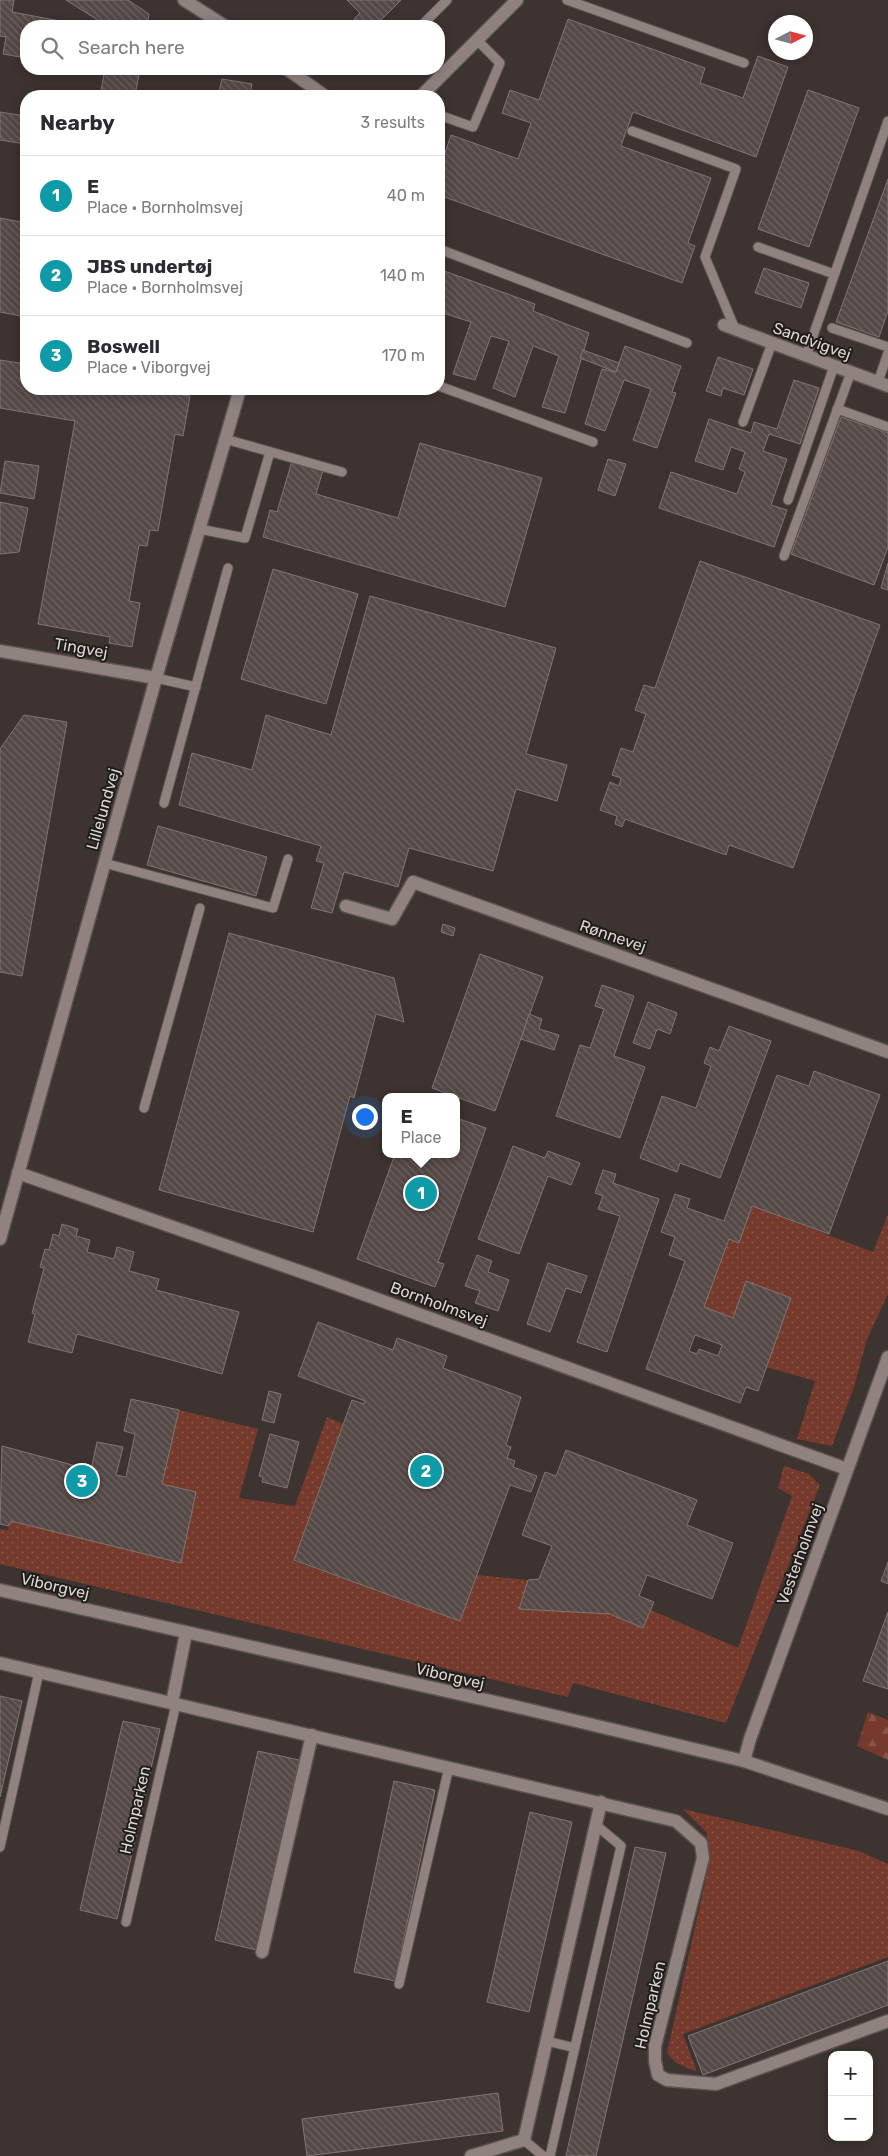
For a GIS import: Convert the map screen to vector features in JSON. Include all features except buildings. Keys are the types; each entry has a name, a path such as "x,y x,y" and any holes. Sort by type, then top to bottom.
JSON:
{"street":[{"path":"184,0 215,20"},
{"path":"445,72 517,0"},
{"path":"295,75 317,90"},
{"path":"427,90 442,75"},
{"name":"Sandvigvej","path":"730,327 883,384"},
{"name":"Lillelundvej","path":"0,1238 156,678 238,395"},
{"name":"Tingvej","path":"0,651 156,678"},
{"name":"Rønnevej","path":"346,906 392,919 413,882 888,1052"},
{"name":"Bornholmsvej","path":"18,1174 316,1276 847,1469"},
{"name":"Vesterholmvej","path":"744,1762 750,1739 888,1357"},
{"name":"Viborgvej","path":"0,1590 526,1709 744,1762 888,1809"},
{"name":"Holmparken","path":"174,1704 186,1633"},
{"name":"Holmparken","path":"0,1663 676,1821 701,1843 703,1858 655,2046 655,2061 658,2075 667,2080 716,2084 888,2021"},
{"path":"262,1952 312,1736"},
{"path":"470,2156 524,2140 601,1802"}],"lane":[{"path":"427,20 447,0"},
{"path":"568,0 744,63"},
{"path":"445,117 473,127 500,63 477,40"},
{"path":"806,356 888,121"},
{"path":"632,131 736,169 705,257 730,327"},
{"path":"758,247 834,274"},
{"path":"445,251 687,342"},
{"path":"832,328 888,347"},
{"path":"743,422 772,343"},
{"path":"883,384 888,353"},
{"path":"788,500 834,366"},
{"path":"784,556 851,372"},
{"path":"445,388 593,442"},
{"path":"837,408 888,427"},
{"path":"225,439 342,472"},
{"path":"199,528 245,538 270,452"},
{"path":"164,803 228,568"},
{"path":"156,678 196,687"},
{"path":"104,863 274,908 288,859"},
{"path":"144,1108 200,908"},
{"path":"0,1847 39,1672"},
{"name":"Holmparken","path":"126,1922 174,1704"},
{"path":"399,1984 449,1767"},
{"path":"550,2156 621,1846 596,1825"},
{"path":"547,2041 575,2048"},
{"path":"524,2140 543,2156"}],"green space":[{"path":"752,1206 873,1252 888,1214 888,1294 867,1339 854,1387 832,1446 797,1439 815,1381 766,1367 791,1298 746,1281 733,1318 704,1307 729,1239 739,1243"},
{"path":"179,1410 258,1429 239,1498 295,1506 327,1417 343,1424 294,1561 460,1621 477,1575 528,1580 519,1609 610,1614 643,1628 651,1610 738,1648 792,1496 778,1488 784,1466 809,1474 820,1485 726,1723 573,1683 568,1697 0,1564 0,1529 8,1530 11,1521 181,1563 196,1492 162,1484"},
{"path":"868,1712 888,1720 888,1760 857,1746"},
{"path":"683,1809 859,1851 888,1864 888,1957 683,2034 697,2072 676,2063 667,2053 709,1864 707,1833"}],"place":[{"name":"E","path":"421,1193"},
{"name":"JBS undertøj","path":"426,1471"},
{"name":"Boswell","path":"82,1481"}]}
